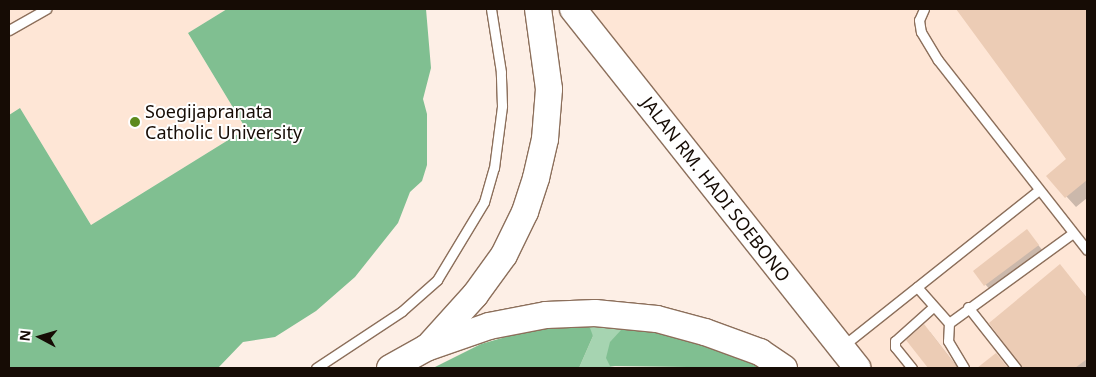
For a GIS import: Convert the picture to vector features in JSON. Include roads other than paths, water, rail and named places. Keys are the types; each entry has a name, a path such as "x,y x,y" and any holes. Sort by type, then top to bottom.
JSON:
{"main road":[{"path":"426,348 475,294 498,263 525,212 545,140 549,89 538,9"},
{"name":"JALAN RM. HADI SOEBONO","path":"573,9 858,368"},
{"path":"390,368 426,348 490,326 546,315 596,313 657,318 705,332 760,352 784,368"}],"lane":[{"path":"9,30 46,9"},
{"path":"316,368 402,311 437,280 484,202 494,168 502,106 501,72 491,9"},
{"path":"924,9 919,20 921,32 938,60 1087,250"},
{"path":"842,347 1039,190"},
{"path":"964,368 948,341 949,323 968,307 1072,233"},
{"path":"917,287 949,323"},
{"path":"912,368 895,347 895,341 933,307"},
{"path":"968,307 1016,368"}],"place":[{"name":"Soegijapranata Catholic University","path":"135,122"}]}
